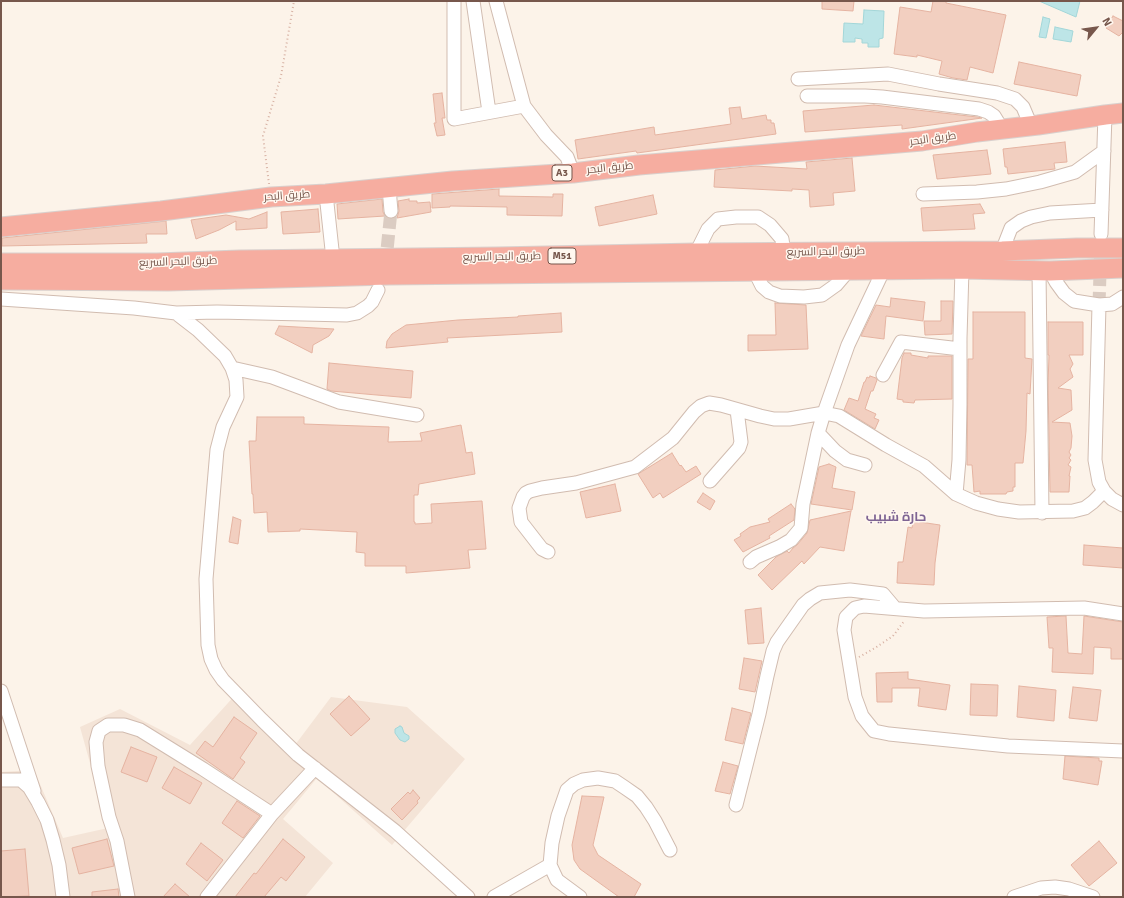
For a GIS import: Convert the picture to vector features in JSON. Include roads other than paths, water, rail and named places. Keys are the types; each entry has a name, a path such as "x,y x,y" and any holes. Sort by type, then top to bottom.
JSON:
{"highway":[{"name":"طريق البحر","path":"1,227 161,211 271,197 326,194 453,181 573,173 639,165 922,141 1114,114"},
{"name":"طريق البحر السريع","path":"1,263 157,263 240,260 696,253 1002,251 1123,248"},
{"name":"طريق البحر السريع","path":"1,280 168,281 389,275 962,270 1044,271 1123,268"}],"street":[{"path":"454,1 454,119 524,106"},
{"path":"473,1 489,112"},
{"path":"496,1 524,106 546,135 567,157 573,173"},
{"path":"798,79 888,74 997,93 1015,99 1023,107 1031,126"},
{"path":"807,96 865,96 924,101 974,108 988,112 994,116 1002,129"},
{"path":"1101,234 1104,151 1114,114"},
{"path":"923,194 977,192 1006,189 1040,182 1074,172 1104,151"},
{"path":"389,188 391,211"},
{"path":"326,194 333,259"},
{"path":"1002,251 1011,228 1021,221 1050,213 1102,210"},
{"path":"696,253 708,229 718,219 758,217 770,225 782,239 784,253"},
{"path":"956,494 959,454 962,270"},
{"path":"755,272 762,286 769,292 780,296 804,297 822,295 836,285 848,271"},
{"path":"750,562 756,557 791,540 801,528 803,504 818,433 824,413 848,345 883,271"},
{"path":"1044,271 1056,282 1064,293 1074,301 1099,305 1112,304 1123,297"},
{"path":"1042,512 1044,271"},
{"path":"1,299 176,313 217,312 353,315 363,310 372,302 378,290"},
{"path":"1099,305 1095,460 1099,482 1104,491 1112,499 1123,505"},
{"path":"217,312 207,317 204,322 206,328 217,343 219,350"},
{"path":"176,313 198,330 225,356 232,368 236,380 237,397 224,427 217,450 206,579 208,645 211,659 216,670 223,680 282,740 395,831 468,897"},
{"path":"883,375 901,342 960,349"},
{"path":"232,368 272,377 339,402 417,414"},
{"path":"548,552 542,549 522,522 519,508 526,493 534,489 576,483 635,467 673,438 694,412 701,406 709,403 774,419 789,419 824,413 839,416 924,466 956,494 976,503 998,509 1019,512 1073,512 1084,508 1093,502 1104,491"},
{"path":"710,481 739,448 741,442 737,410"},
{"path":"818,433 835,451 847,460 865,465"},
{"path":"736,805 758,721 773,651 777,642 803,605 820,593 850,590 883,594 894,607"},
{"path":"1123,614 1084,608 959,611 910,610 894,607 864,606 855,608 846,617 844,630 855,697 859,710 874,730 881,733 1008,746 1123,751"},
{"path":"1,691 38,802"},
{"path":"128,897 117,841 109,817 98,766 96,742 99,731 108,725 124,725 140,730 272,814"},
{"path":"207,897 272,814 315,768"},
{"path":"580,897 557,880 550,865 552,843 558,816 567,790 583,780 598,778 615,782 637,796 655,821 670,850"},
{"path":"1,780 21,780 29,787 38,802 47,820 53,840 59,865 63,897"},
{"path":"494,897 550,865"},
{"path":"1014,897 1041,888 1055,887 1069,889 1093,897"}],"water":[{"path":"1039,1 1080,1 1076,17"},
{"path":"864,10 884,11 883,38 879,39 879,47 868,47 868,43 862,43 862,39 855,38 855,42 843,42 844,23 863,24"},
{"path":"1043,17 1050,19 1046,38 1039,37"},
{"path":"1055,27 1073,31 1071,42 1053,39"},
{"path":"400,726 402,727 404,733 409,736 409,739 405,742 400,740 395,733 395,729"}],"tunnel":[{"path":"383,266 387,250 391,211"},
{"path":"1099,305 1101,241"}],"district":[{"name":"حارة شبيب","path":"896,518"}]}
